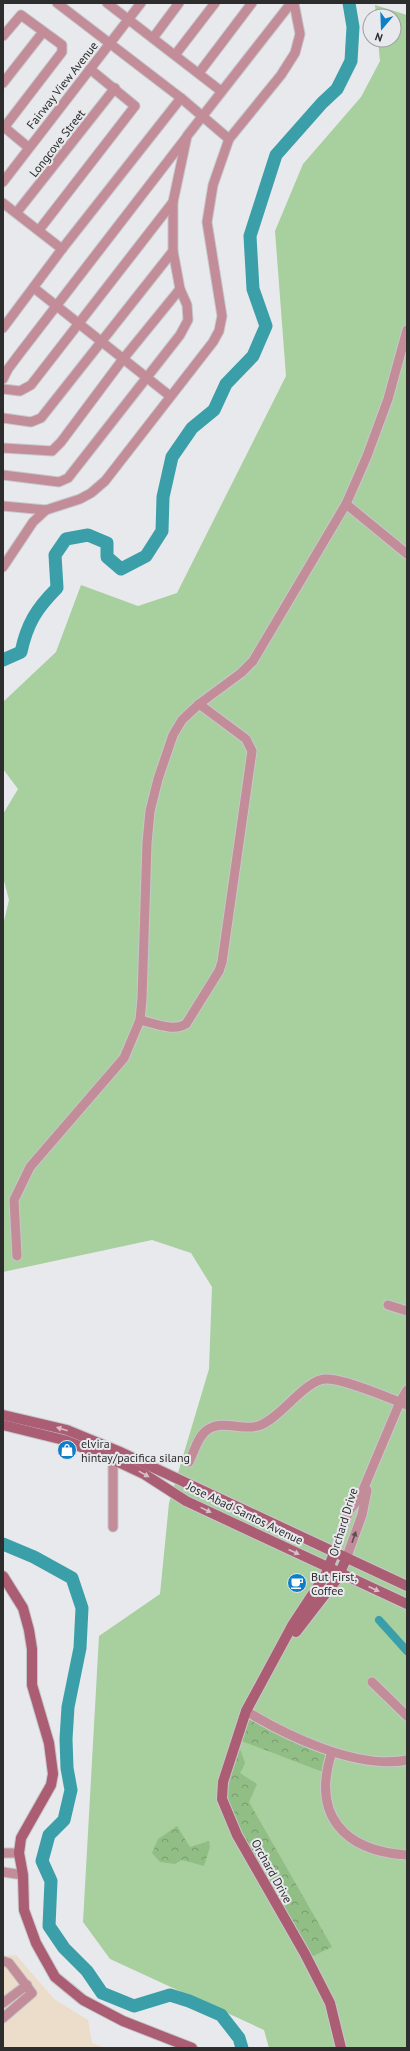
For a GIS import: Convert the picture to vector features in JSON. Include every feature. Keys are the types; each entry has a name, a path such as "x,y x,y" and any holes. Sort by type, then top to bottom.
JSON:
{"street":[{"path":"57,3 181,98 229,139"},
{"path":"108,3 221,91"},
{"name":"Fairway View Avenue","path":"3,182 28,147 110,44 140,3"},
{"path":"153,38 179,3"},
{"path":"175,55 215,3"},
{"path":"199,73 252,3"},
{"path":"3,379 8,369 56,306 187,136 203,118 221,91 291,3"},
{"path":"4,508 46,510 80,499 91,493 105,481 213,342 219,331 222,316 207,222 213,185 229,139 281,75 295,53 300,34 294,3"},
{"path":"3,36 21,15 62,45 62,52 4,128 28,147"},
{"path":"3,83 43,32"},
{"path":"39,230 134,108 134,104 90,69"},
{"name":"Longcove Street","path":"17,212 115,88"},
{"path":"4,326 62,249 181,98"},
{"path":"3,475 59,482 68,478 180,335 188,320 187,305 180,289 173,251 173,202 187,136"},
{"path":"3,389 20,390 31,385 173,202"},
{"path":"3,203 17,212 62,249"},
{"path":"3,418 32,422 41,418 173,251"},
{"path":"34,288 170,396"},
{"path":"3,448 52,451 61,442 123,359 180,289"},
{"path":"17,1256 14,1200 30,1167 124,1058 140,1020 150,811 158,779 174,735 182,720 199,704 241,673 253,661 346,504 380,421 407,330"},
{"path":"346,504 407,554"},
{"path":"3,567 33,522 46,510"},
{"path":"140,1020 169,1027 182,1027 186,1024 219,971 222,962 252,751 246,739 199,704"},
{"path":"388,1305 407,1311"},
{"path":"189,1462 201,1436 206,1430 219,1425 258,1426 312,1384 324,1379 344,1382 403,1403"},
{"name":"Orchard Drive","path":"341,2048 330,2003 305,1954 237,1835 222,1799 223,1782 250,1701 328,1568 349,1511 360,1497 403,1403 407,1390"},
{"name":"Jose Abad Santos Avenue","path":"4,1420 67,1430 116,1455 175,1477 346,1559 407,1586"},
{"path":"113,1527 116,1455"},
{"name":"Jose Abad Santos Avenue","path":"116,1455 186,1501 407,1604"},
{"name":"Orchard Drive","path":"250,1701 299,1627 340,1573 362,1515 374,1465"},
{"path":"3,1576 23,1608 29,1630 32,1650 32,1685 49,1744 53,1774 51,1785 21,1838 19,1852 23,1875 24,1910 36,1943 55,1977 83,2000 123,2021 192,2048"},
{"path":"372,1682 407,1716"},
{"path":"246,1710 300,1739 332,1752 387,1762 407,1760"},
{"path":"332,1752 326,1770 326,1789 330,1813 335,1823 354,1841 367,1847 407,1855"},
{"path":"3,1853 19,1852"},
{"path":"3,1872 23,1875"},
{"path":"3,1961 9,1963 27,1985 32,1994 3,2018"},
{"path":"3,2003 27,1985"}],"shaded area":[{"path":"16,1955 54,1999 88,2020 92,2043 106,2048 3,2048 3,1956"}],"green space":[{"path":"375,5 385,8 375,8"},
{"path":"402,13 407,15 407,2048 269,2048 264,2030 110,1959 83,1922 99,1636 160,1594 169,1503 209,1369 212,1287 191,1253 152,1240 3,1272 3,925 9,900 3,877 3,814 18,789 3,769 3,702 56,652 81,585 138,606 177,593 286,376 275,231 303,164 361,97 380,61 379,48 402,48"},
{"path":"253,1715 328,1755 323,1772 236,1739"},
{"path":"238,1743 245,1763 240,1773 257,1784 249,1802 332,1947 311,1957 227,1814 224,1797"},
{"path":"177,1826 190,1847 209,1841 210,1847 204,1866 182,1860 175,1864 160,1862 152,1853 158,1839"}],"waterway":[{"path":"3,660 21,652 26,633 33,617 43,603 57,588 55,555 66,539 88,535 107,543 107,557 121,569 146,556 162,531 163,497 172,457 192,428 214,410 226,384 253,356 266,326 253,289 250,236 276,155 322,103 337,89 351,61 353,27 349,3"},
{"path":"3,1544 34,1557 72,1578 82,1608 80,1648 68,1707 66,1739 67,1768 71,1790 64,1820 49,1835 42,1861 51,1881 49,1926 64,1948 87,1971 102,1993 134,2006 170,1995 189,2001 221,2015 239,2038 242,2048"},
{"path":"379,1620 407,1651"}],"place":[{"name":"elvira hintay/pacifica silang","path":"67,1450"},
{"name":"But First, Coffee","path":"297,1583"}]}
